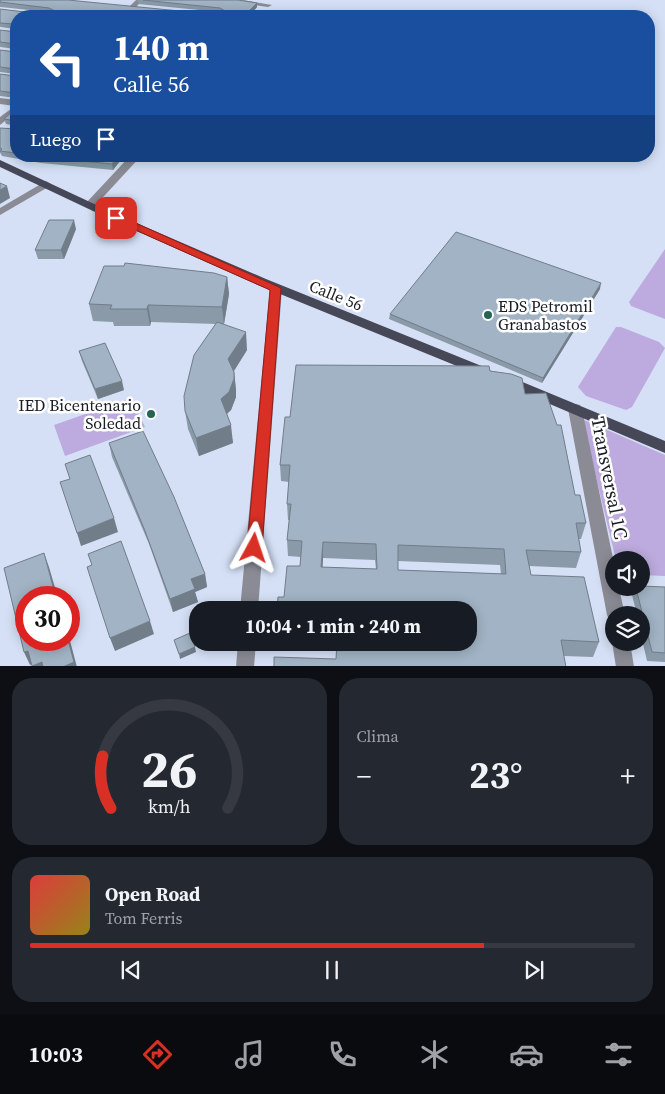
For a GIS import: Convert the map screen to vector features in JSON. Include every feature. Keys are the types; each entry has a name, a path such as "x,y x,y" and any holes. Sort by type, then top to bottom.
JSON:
{"main road":[{"name":"Calle 56","path":"2,166 276,288 575,408 665,447"}],"street":[{"path":"130,10 140,0"},
{"path":"224,0 267,5"},
{"path":"122,7 142,9"},
{"path":"0,122 10,113"},
{"path":"90,205 130,162"},
{"path":"0,212 46,184"},
{"path":"250,601 276,288"},
{"name":"Transversal 1C","path":"575,408 578,437 614,606"},
{"path":"245,666 246,651"},
{"path":"622,651 625,666"}],"shaded area":[{"path":"665,249 665,319 631,306 629,302"},
{"path":"616,327 621,327 659,342 665,348 632,407 626,410 586,396 578,387"},
{"path":"131,398 145,427 65,456 54,425"},
{"path":"582,419 665,455 665,576 650,575 650,551 614,551"}],"building":[{"path":"0,0 68,0 170,10 53,10 0,2"},
{"path":"143,0 238,0 257,3 250,10 223,10 220,8"},
{"path":"0,9 10,10 10,24 0,23"},
{"path":"0,30 10,31 10,43 0,42"},
{"path":"0,50 10,51 10,68 0,67"},
{"path":"0,74 10,75 10,92 0,91"},
{"path":"10,114 10,120 4,119"},
{"path":"0,128 10,129 10,152 0,151 2,149 0,148"},
{"path":"92,162 114,162 112,164"},
{"path":"0,183 7,186 0,190"},
{"path":"49,220 74,220 61,250 35,250"},
{"name":"EDS Petromil Granabastos","path":"456,232 601,283 543,378 390,314"},
{"path":"125,263 214,273 227,277 222,307 148,305 147,309 110,309 112,305 89,304 104,266 124,266"},
{"path":"217,322 246,332 228,359 234,372 234,379 229,392 221,399 231,425 196,438 185,411 184,396 194,355"},
{"path":"105,343 122,381 95,389 79,351"},
{"path":"296,365 489,366 490,371 511,374 522,378 525,394 546,393 557,425 561,425 575,495 580,495 586,523 576,523 581,552 526,550 531,575 584,577 599,642 561,640 566,666 274,666 274,657 336,659 336,651 477,651 477,601 278,601 278,597 284,597 287,566 300,566 302,541 287,540 291,504 287,504 290,465 280,465 285,417 290,417","holes":["323,542 376,544 377,569 321,567","398,545 504,549 506,574 398,570"]},
{"path":"143,431 174,497 205,574 191,579 195,589 170,599 109,443"},
{"path":"90,455 114,518 77,533 60,482 70,479 65,464"},
{"path":"121,541 150,621 110,638 87,567 92,565 88,554"},
{"path":"44,553 53,586 15,586 15,614 4,568"},
{"path":"650,586 665,587 665,653 652,652 650,644 650,606 640,606 638,596 650,596"},
{"path":"189,633 189,650 179,654 174,640"},
{"path":"28,651 71,651 74,662 65,666 43,666 42,662 32,666"}],"place":[{"name":"EDS Petromil Granabastos","path":"488,315"},
{"name":"IED Bicentenario Soledad","path":"151,414"}],"route":[{"path":"116,218 276,288 254,548"}]}
